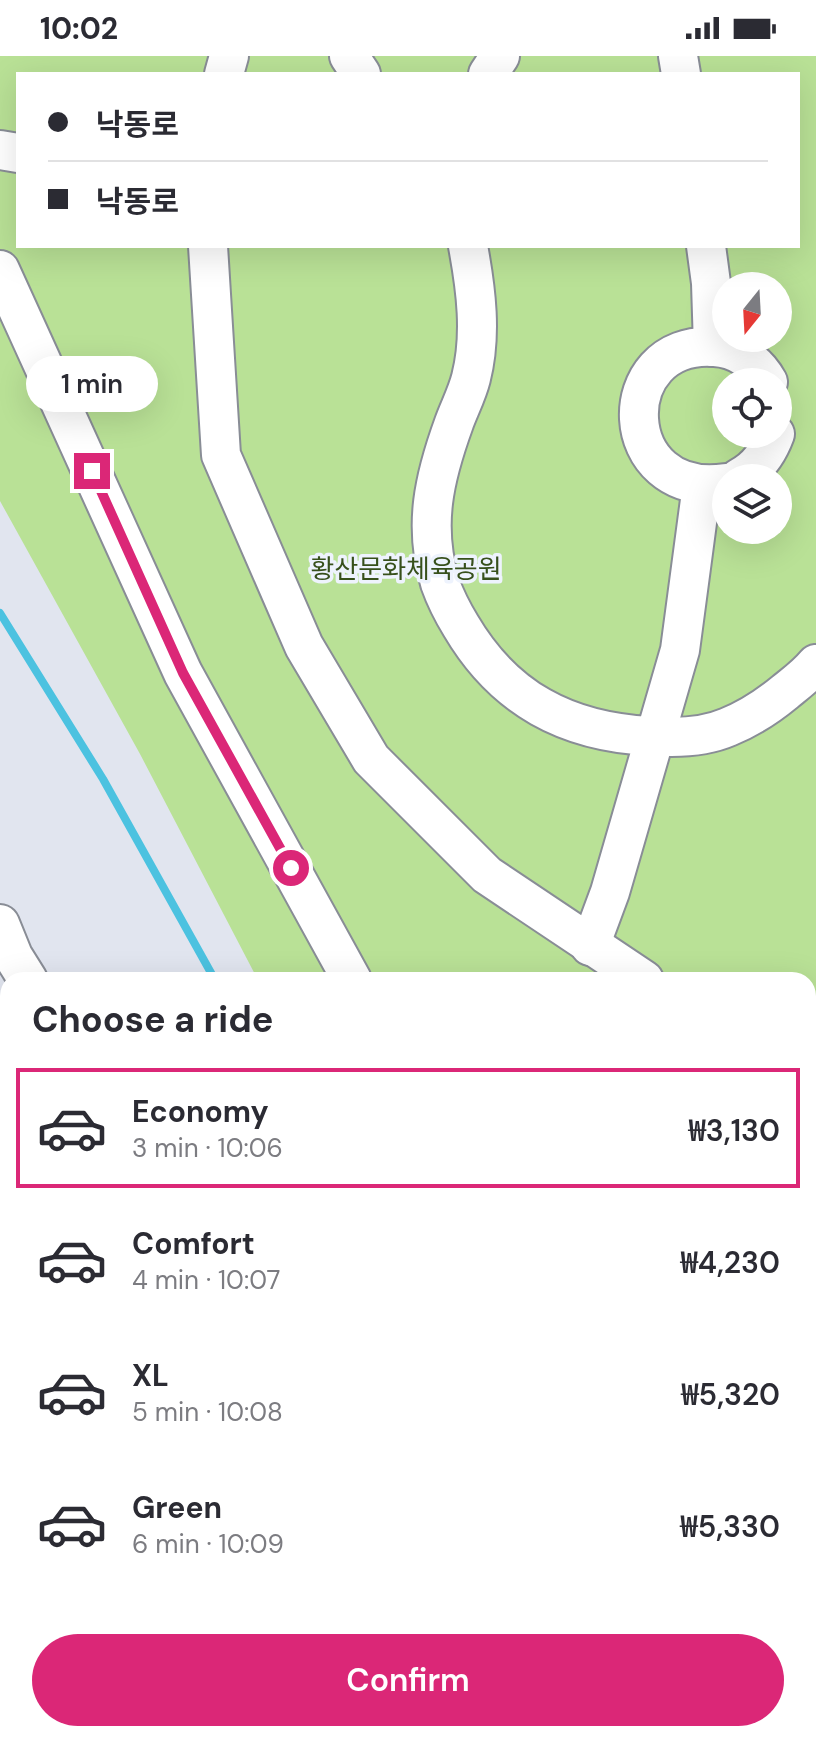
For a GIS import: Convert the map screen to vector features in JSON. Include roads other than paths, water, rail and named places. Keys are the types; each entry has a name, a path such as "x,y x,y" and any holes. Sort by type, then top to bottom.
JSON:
{"street":[{"path":"208,248 221,455 304,646 371,759 487,875 631,972"},
{"path":"468,248 475,288 477,337 471,379 434,485 430,537 440,584 477,654 525,699 557,717 620,735 657,737 726,728 769,704 808,674 816,664"},
{"path":"706,248 712,315"},
{"path":"0,270 183,673 348,972"},
{"path":"712,347 700,346 678,352 658,365 644,384 637,407 639,430 647,452 663,470 683,482 712,484"},
{"path":"735,352 758,368"},
{"path":"590,946 610,892 657,737 680,650 712,494"},
{"path":"0,924 23,972"}],"waterway":[{"path":"0,613 103,779 211,972"}],"park label":[{"name":"황산문화체육공원","path":"406,569"}]}
